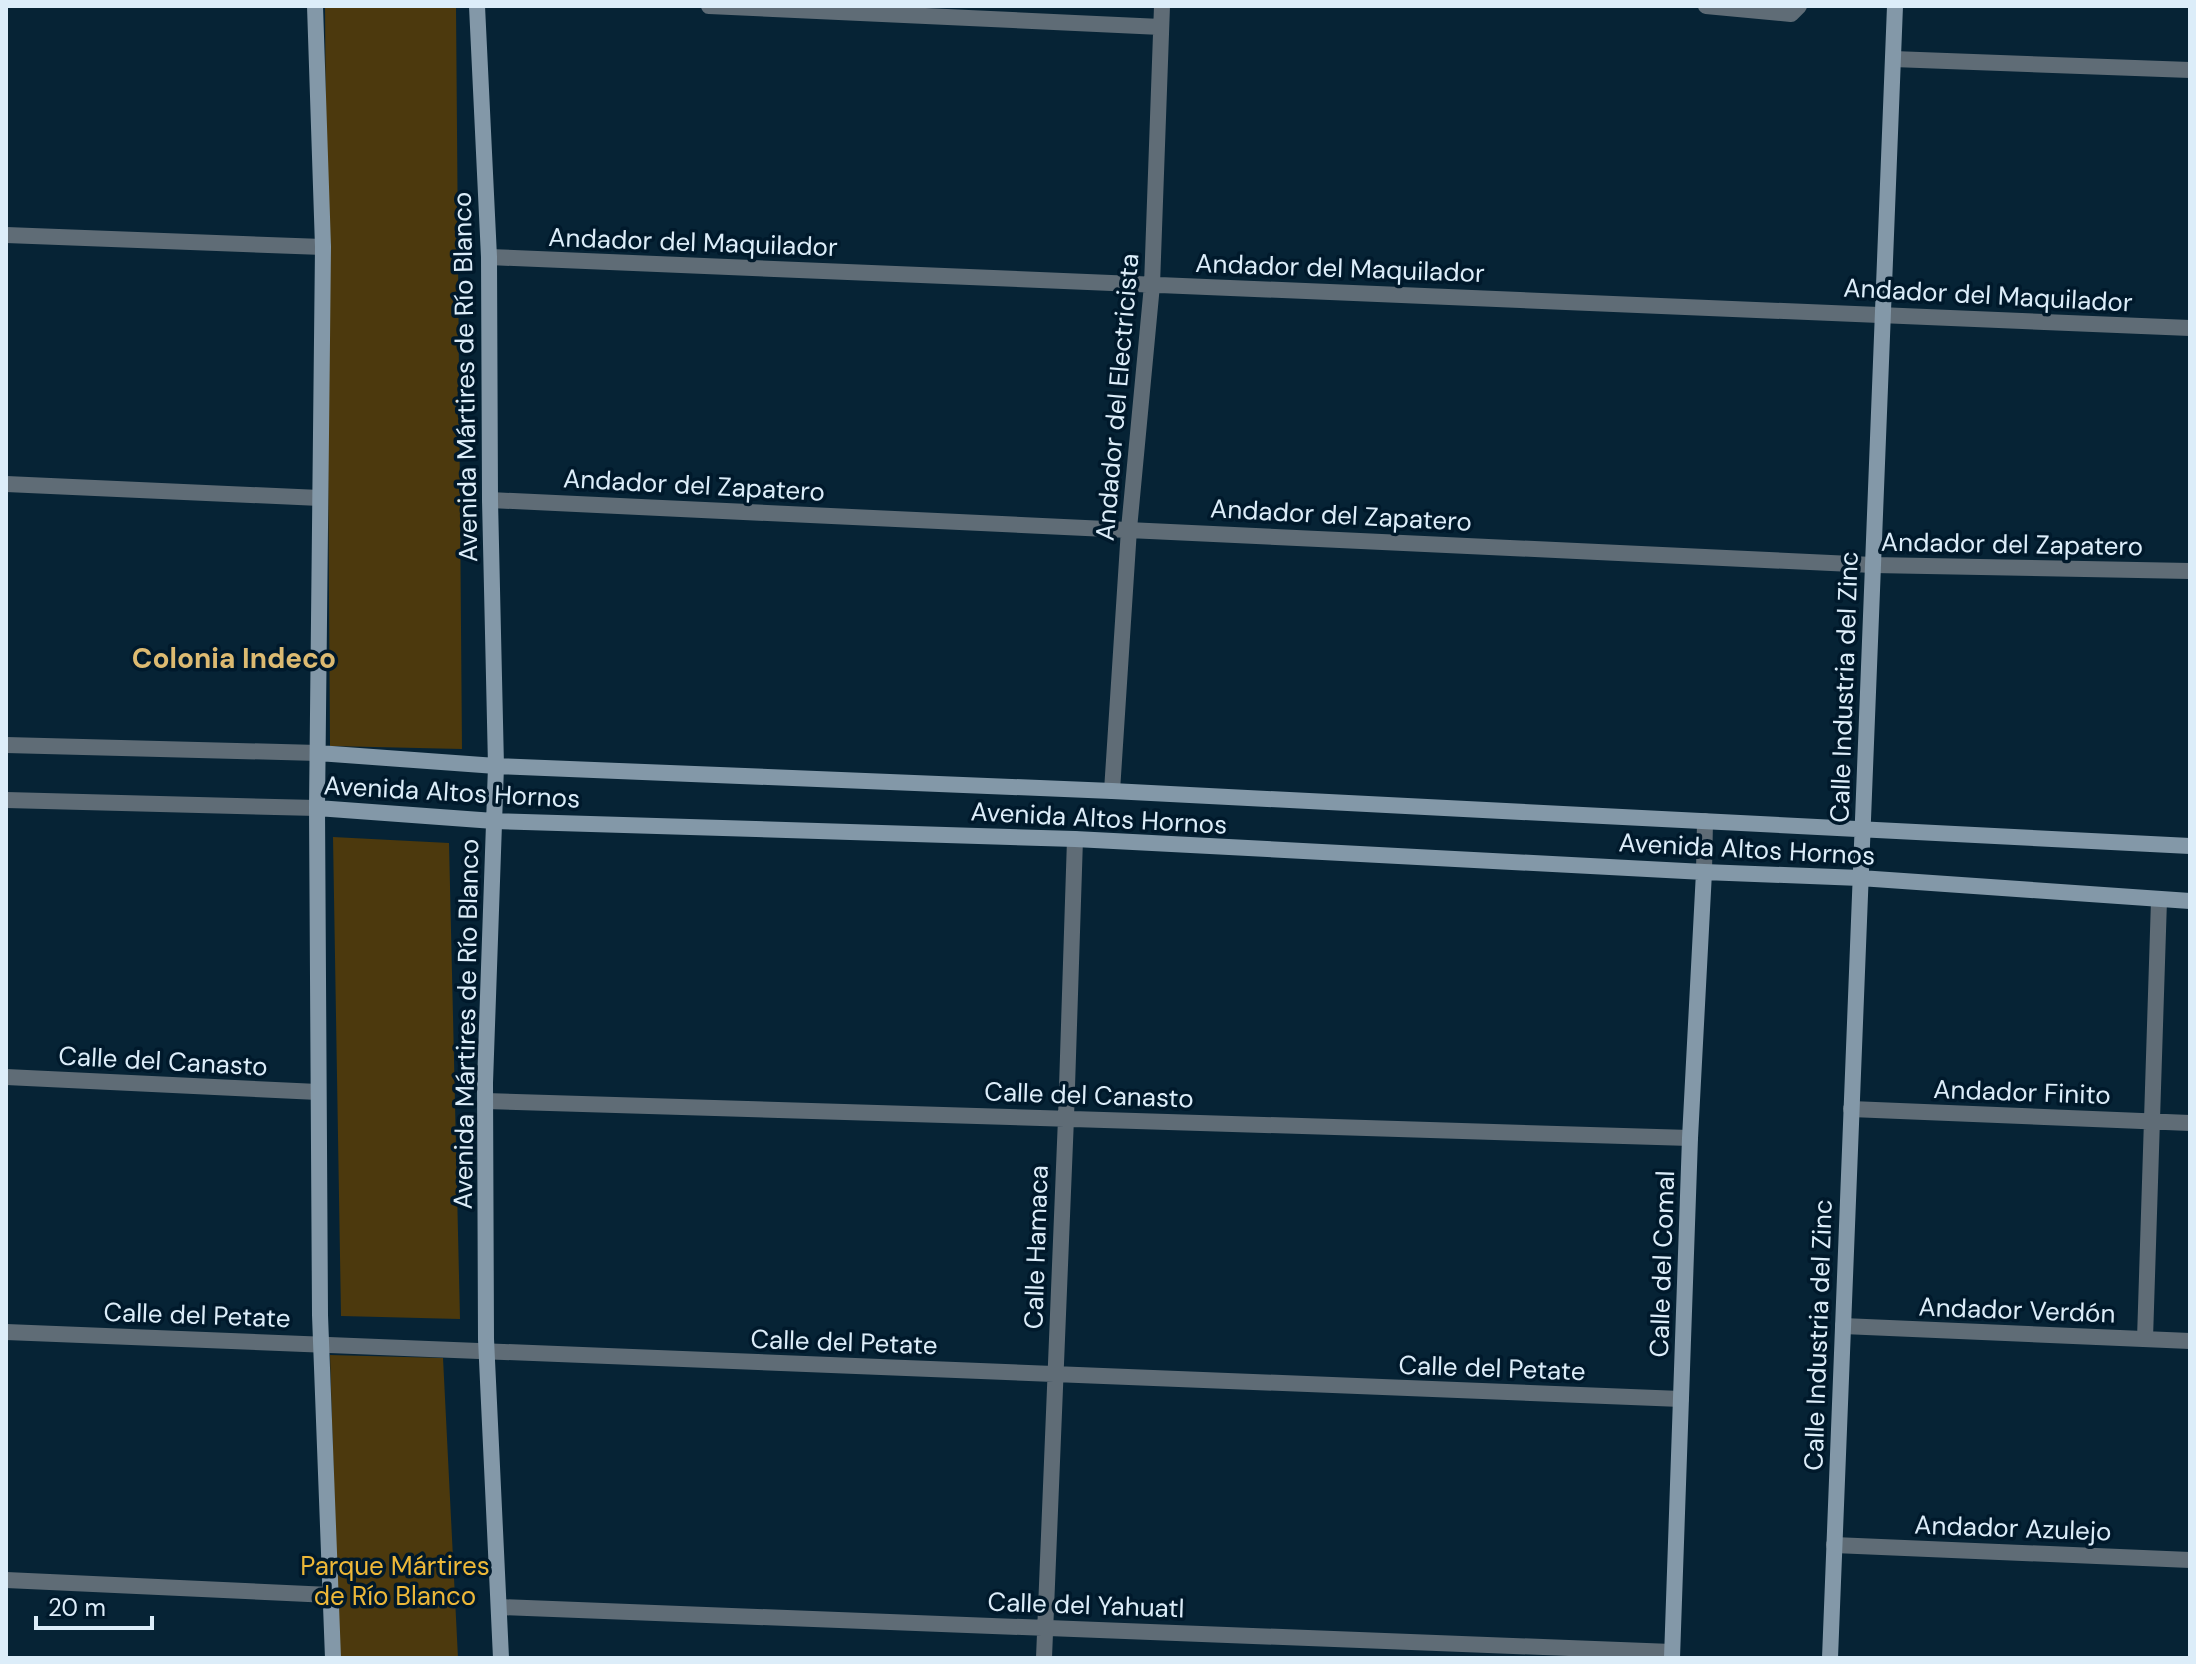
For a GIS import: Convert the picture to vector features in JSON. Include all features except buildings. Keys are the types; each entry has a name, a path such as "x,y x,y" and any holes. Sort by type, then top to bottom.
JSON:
{"street":[{"path":"315,6 323,247 317,808 318,1092 321,1344 333,1658"},
{"name":"Avenida Mártires de Río Blanco","path":"477,6 489,257 496,766 486,1101 488,1351 501,1658"},
{"path":"709,6 1161,27"},
{"name":"Andador del Electricista","path":"1112,791 1129,529 1152,285 1162,6"},
{"path":"1706,6 1791,14 1799,6"},
{"name":"Calle Industria del Zinc","path":"1830,1658 1895,6"},
{"path":"1893,59 2190,70"},
{"path":"6,235 323,247"},
{"name":"Andador del Maquilador","path":"489,257 2190,328"},
{"path":"6,484 320,498"},
{"name":"Andador del Zapatero","path":"490,500 1873,565 2190,571"},
{"name":"Avenida Altos Hornos","path":"6,745 318,753 496,766 1112,791 2190,846"},
{"name":"Avenida Altos Hornos","path":"6,800 317,808 494,821 1075,839 1860,878 2190,901"},
{"path":"1704,872 1705,821"},
{"name":"Calle Hamaca","path":"1044,1658 1075,839"},
{"name":"Calle del Comal","path":"1672,1655 1690,1138 1704,872"},
{"path":"2145,1339 2159,900"},
{"name":"Calle del Canasto","path":"6,1077 318,1092"},
{"name":"Calle del Canasto","path":"486,1101 1690,1138"},
{"name":"Andador Finito","path":"1851,1109 2190,1123"},
{"name":"Andador Verdón","path":"1843,1326 2190,1341"},
{"name":"Calle del Petate","path":"6,1332 1681,1399"},
{"name":"Andador Azulejo","path":"1834,1545 2190,1560"},
{"path":"6,1580 330,1595"},
{"name":"Calle del Yahuatl","path":"499,1607 1672,1655"}],"green space":[{"path":"325,6 456,6 462,749 330,746"},
{"path":"333,837 449,843 460,1319 341,1316"},
{"name":"Parque Mártires de Río Blanco","path":"330,1355 443,1358 458,1658 339,1658"}],"district":[{"name":"Colonia Indeco","path":"234,658"}]}
